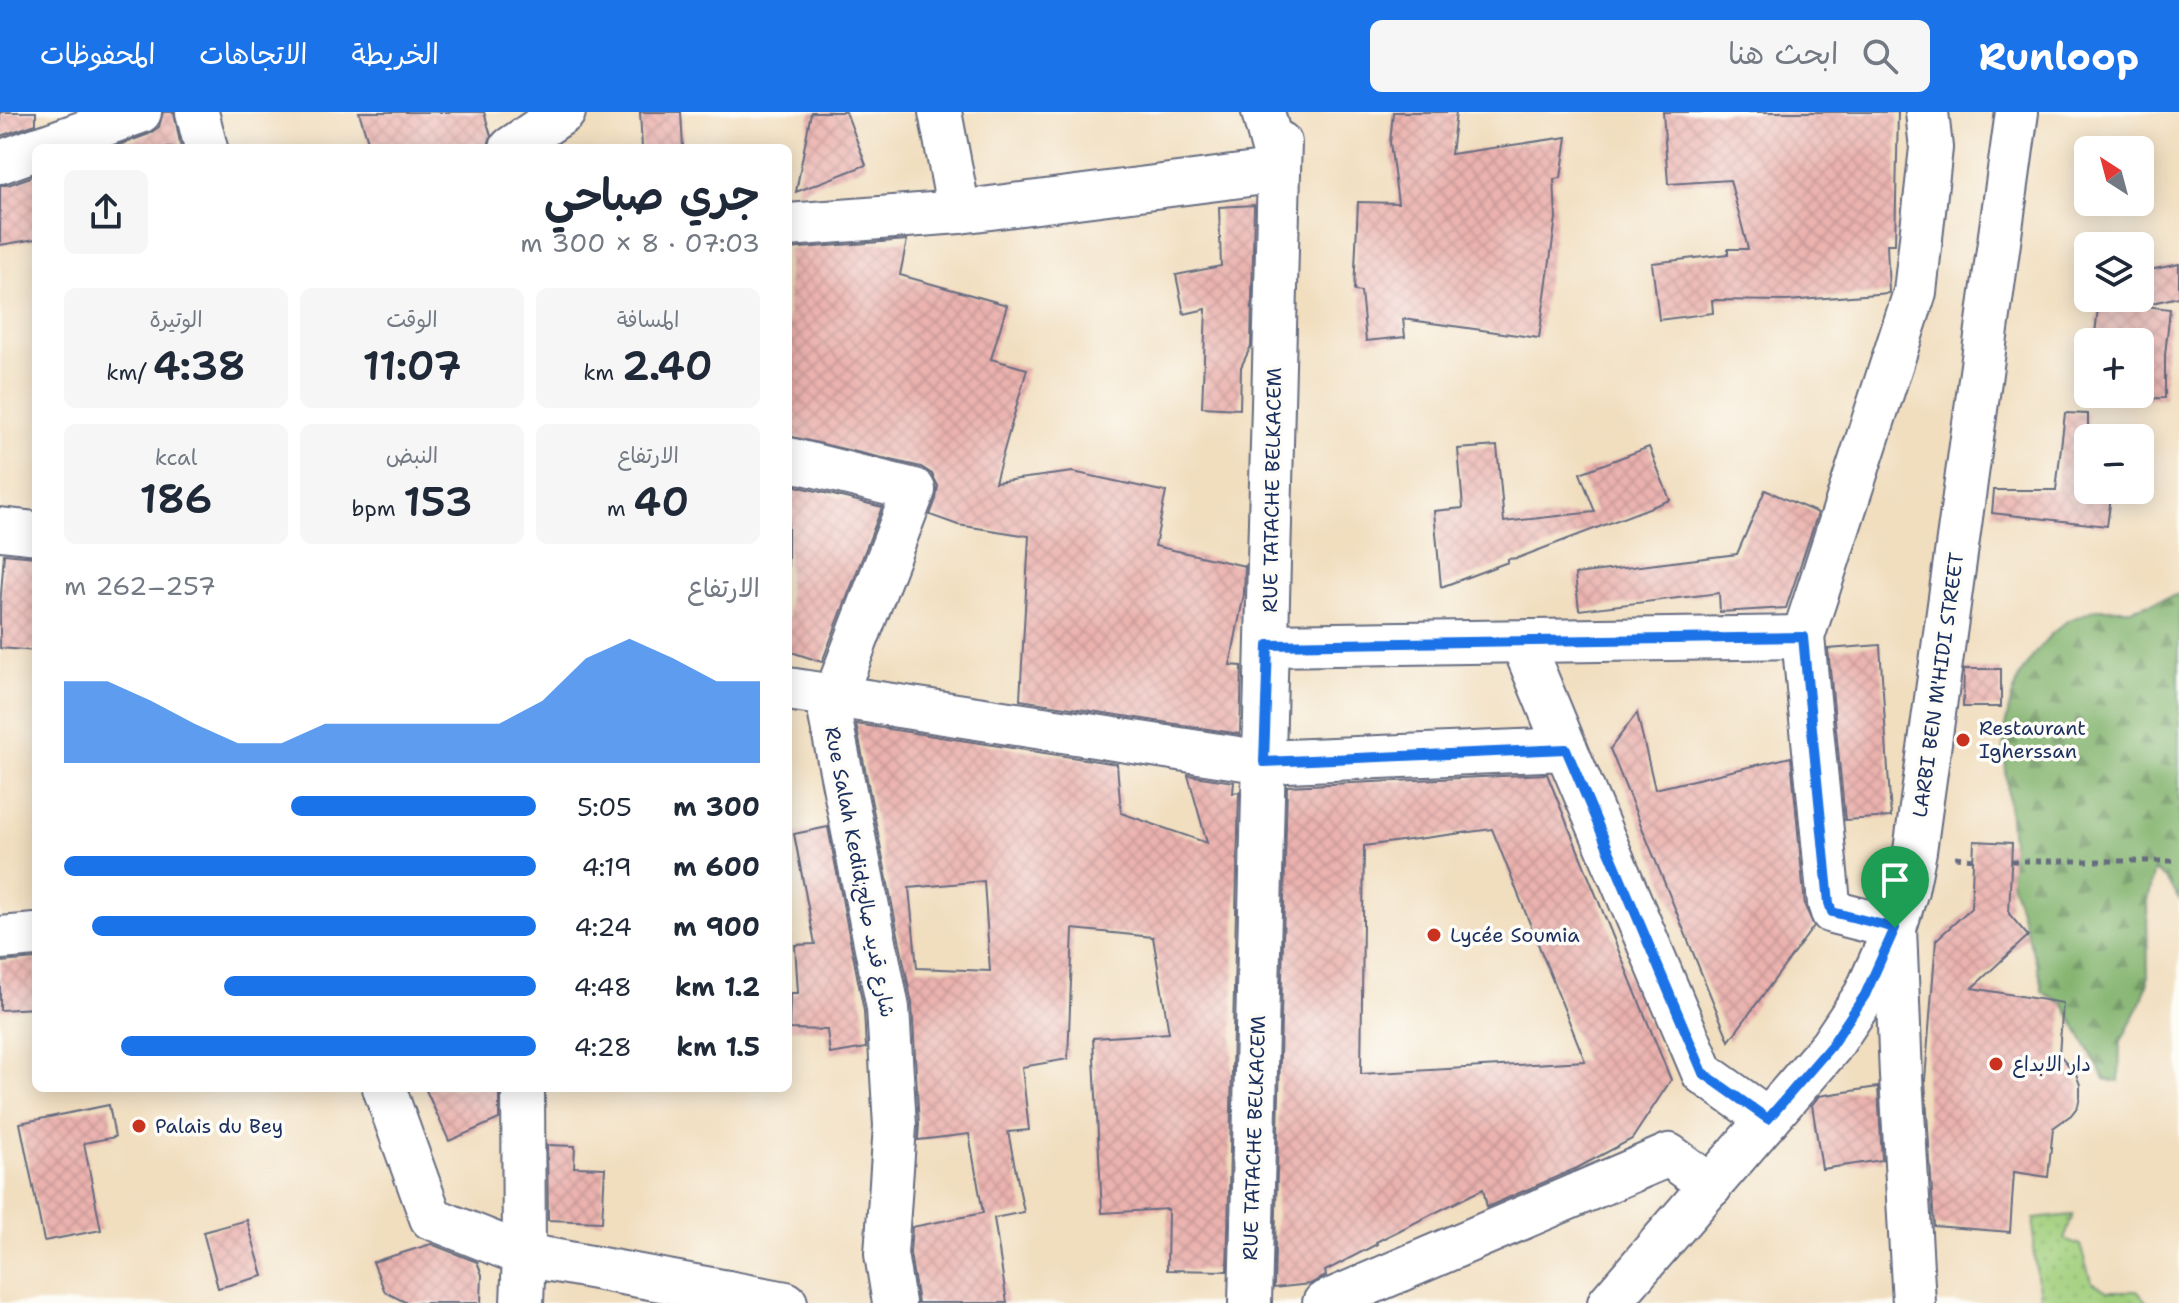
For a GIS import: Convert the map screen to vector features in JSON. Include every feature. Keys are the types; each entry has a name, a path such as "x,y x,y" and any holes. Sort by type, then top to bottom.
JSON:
{"street":[{"path":"52,144 140,112"},
{"path":"197,112 205,144"},
{"path":"511,112 511,144"},
{"path":"517,144 564,112"},
{"path":"940,112 959,212"},
{"name":"RUE TATACHE BELKACEM","path":"1250,1303 1279,171 1263,112"},
{"path":"792,225 959,212 1279,171 1281,112"},
{"path":"1914,1303 1895,928 1832,912 1829,903 1803,637 1915,292 1931,148 1927,112"},
{"name":"LARBI BEN M'HIDI STREET","path":"1609,1303 1831,1046 1865,995 1895,928 1915,851 2017,112"},
{"path":"0,162 32,151"},
{"name":"Rue Salah Kedid;شارع قديد صالح","path":"792,460 914,490 830,715 888,1008 895,1126 886,1254 894,1303"},
{"path":"0,529 32,533"},
{"path":"1268,645 1803,637"},
{"path":"1522,642 1703,1073 1768,1119"},
{"path":"792,690 1264,762 1566,749"},
{"path":"0,938 32,935"},
{"path":"385,1092 431,1218 524,1255 726,1298 786,1303"},
{"path":"522,1303 523,1092"},
{"path":"1324,1303 1669,1155 1711,1186"}],"path":[{"path":"2011,861 2179,861"}],"green space":[{"path":"2179,594 2179,899 2167,881 2154,870 2147,901 2148,982 2120,1043 2119,1082 2105,1079 2063,1003 2042,992 2042,982 2010,878 2012,843 2003,735 2020,675 2050,635 2067,621 2096,609 2131,609"},
{"path":"2073,1215 2064,1239 2080,1245 2091,1281 2107,1291 2137,1291 2148,1303 2041,1303 2033,1249 2034,1219"}],"building":[{"path":"0,112 36,112 36,124 0,136"},
{"path":"163,112 174,112 180,144 122,144 149,134 159,127"},
{"path":"359,112 484,112 491,136 488,144 369,144"},
{"path":"640,112 681,112 683,144 642,144"},
{"path":"811,112 846,112 866,165 796,192"},
{"path":"1393,112 1456,112 1451,154 1567,137 1561,178 1554,179 1556,218 1539,338 1403,319 1405,337 1366,341 1361,292 1354,291 1358,202 1398,203 1390,143"},
{"path":"1663,112 1898,112 1895,244 1887,244 1889,293 1787,301 1712,300 1713,313 1659,320 1652,263 1728,254 1728,249 1748,249 1730,180 1668,184"},
{"path":"32,176 32,240 0,245 0,185"},
{"path":"1254,205 1251,346 1241,367 1240,409 1202,407 1206,309 1184,314 1176,275 1221,266 1219,207"},
{"path":"907,240 900,275 1007,305 991,359 1027,369 995,482 1073,472 1166,492 1155,546 1245,566 1244,594 1230,665 1242,666 1240,734 1020,700 1029,536 958,525 930,515 938,486 932,474 921,467 792,437 792,249"},
{"path":"2179,264 2179,297 2154,302 2154,269"},
{"path":"2154,307 2170,309 2165,355 2165,398 2154,398 2154,328 2096,328 2098,312 2154,312"},
{"path":"2065,413 2088,414 2088,424 2074,424 2074,504 2110,504 2107,526 1992,513 1994,490 2056,490"},
{"path":"1497,446 1504,522 1595,512 1580,473 1649,447 1670,500 1441,587 1434,511 1463,508 1458,449"},
{"path":"792,485 882,507 822,662 792,652"},
{"path":"1765,490 1818,513 1786,608 1720,612 1719,593 1579,610 1575,574 1737,554"},
{"path":"4,554 32,557 32,651 0,648"},
{"path":"1880,645 1891,817 1845,820 1828,649"},
{"path":"1964,669 2001,669 2001,707 1963,707"},
{"path":"1637,713 1655,789 1791,757 1805,906 1814,926 1729,1041 1610,749"},
{"path":"856,724 1117,764 1121,813 1207,843 1188,775 1234,782 1233,793 1239,792 1227,1271 1167,1270 1168,1209 1102,1213 1093,1038 1169,1033 1153,937 1073,929 1068,1059 1022,1067 1029,1130 1008,1132 1024,1212 994,1218 1007,1303 918,1303 910,1253 912,1227 983,1213 969,1134 918,1140 912,1004","holes":["984,881 990,971 917,968 909,888"]},
{"name":"Lycée Soumia","path":"1547,774 1671,1080 1632,1139 1577,1168 1487,1207 1483,1189 1376,1242 1325,1271 1326,1276 1310,1284 1274,1288 1287,786","holes":["1492,829 1585,1061 1361,1074 1364,846"]},
{"path":"828,827 864,1011 866,1048 830,1054 827,1030 792,1029 792,993 798,993 795,945 815,944 794,834"},
{"name":"دار الابداع","path":"1974,841 2012,843 2009,914 2028,936 1972,988 2063,1003 2059,1054 2076,1074 2080,1085 2078,1106 2053,1128 2048,1177 2014,1172 2010,1232 1934,1226 1925,1080 1936,940 1971,908"},
{"path":"32,959 32,1008 0,1010 0,962"},
{"path":"1878,1087 1882,1160 1822,1169 1812,1105 1819,1096"},
{"path":"427,1092 499,1092 499,1119 449,1141"},
{"path":"109,1105 115,1137 84,1143 101,1230 44,1241 20,1123"},
{"path":"547,1145 575,1146 574,1167 605,1168 602,1222 548,1220"},
{"path":"247,1220 263,1276 218,1288 203,1232"},
{"path":"431,1244 477,1262 482,1275 481,1303 407,1303 385,1292 373,1262"}],"place":[{"name":"Restaurant Igherssan","path":"1963,740"},
{"name":"Lycée Soumia","path":"1434,935"},
{"name":"دار الابداع","path":"1996,1064"},
{"name":"Palais du Bey","path":"139,1126"}],"route":[{"path":"1803,637 1829,903 1832,912 1895,928 1865,995 1831,1046 1768,1119 1703,1073 1566,749 1264,762 1268,645 1803,637"}]}
